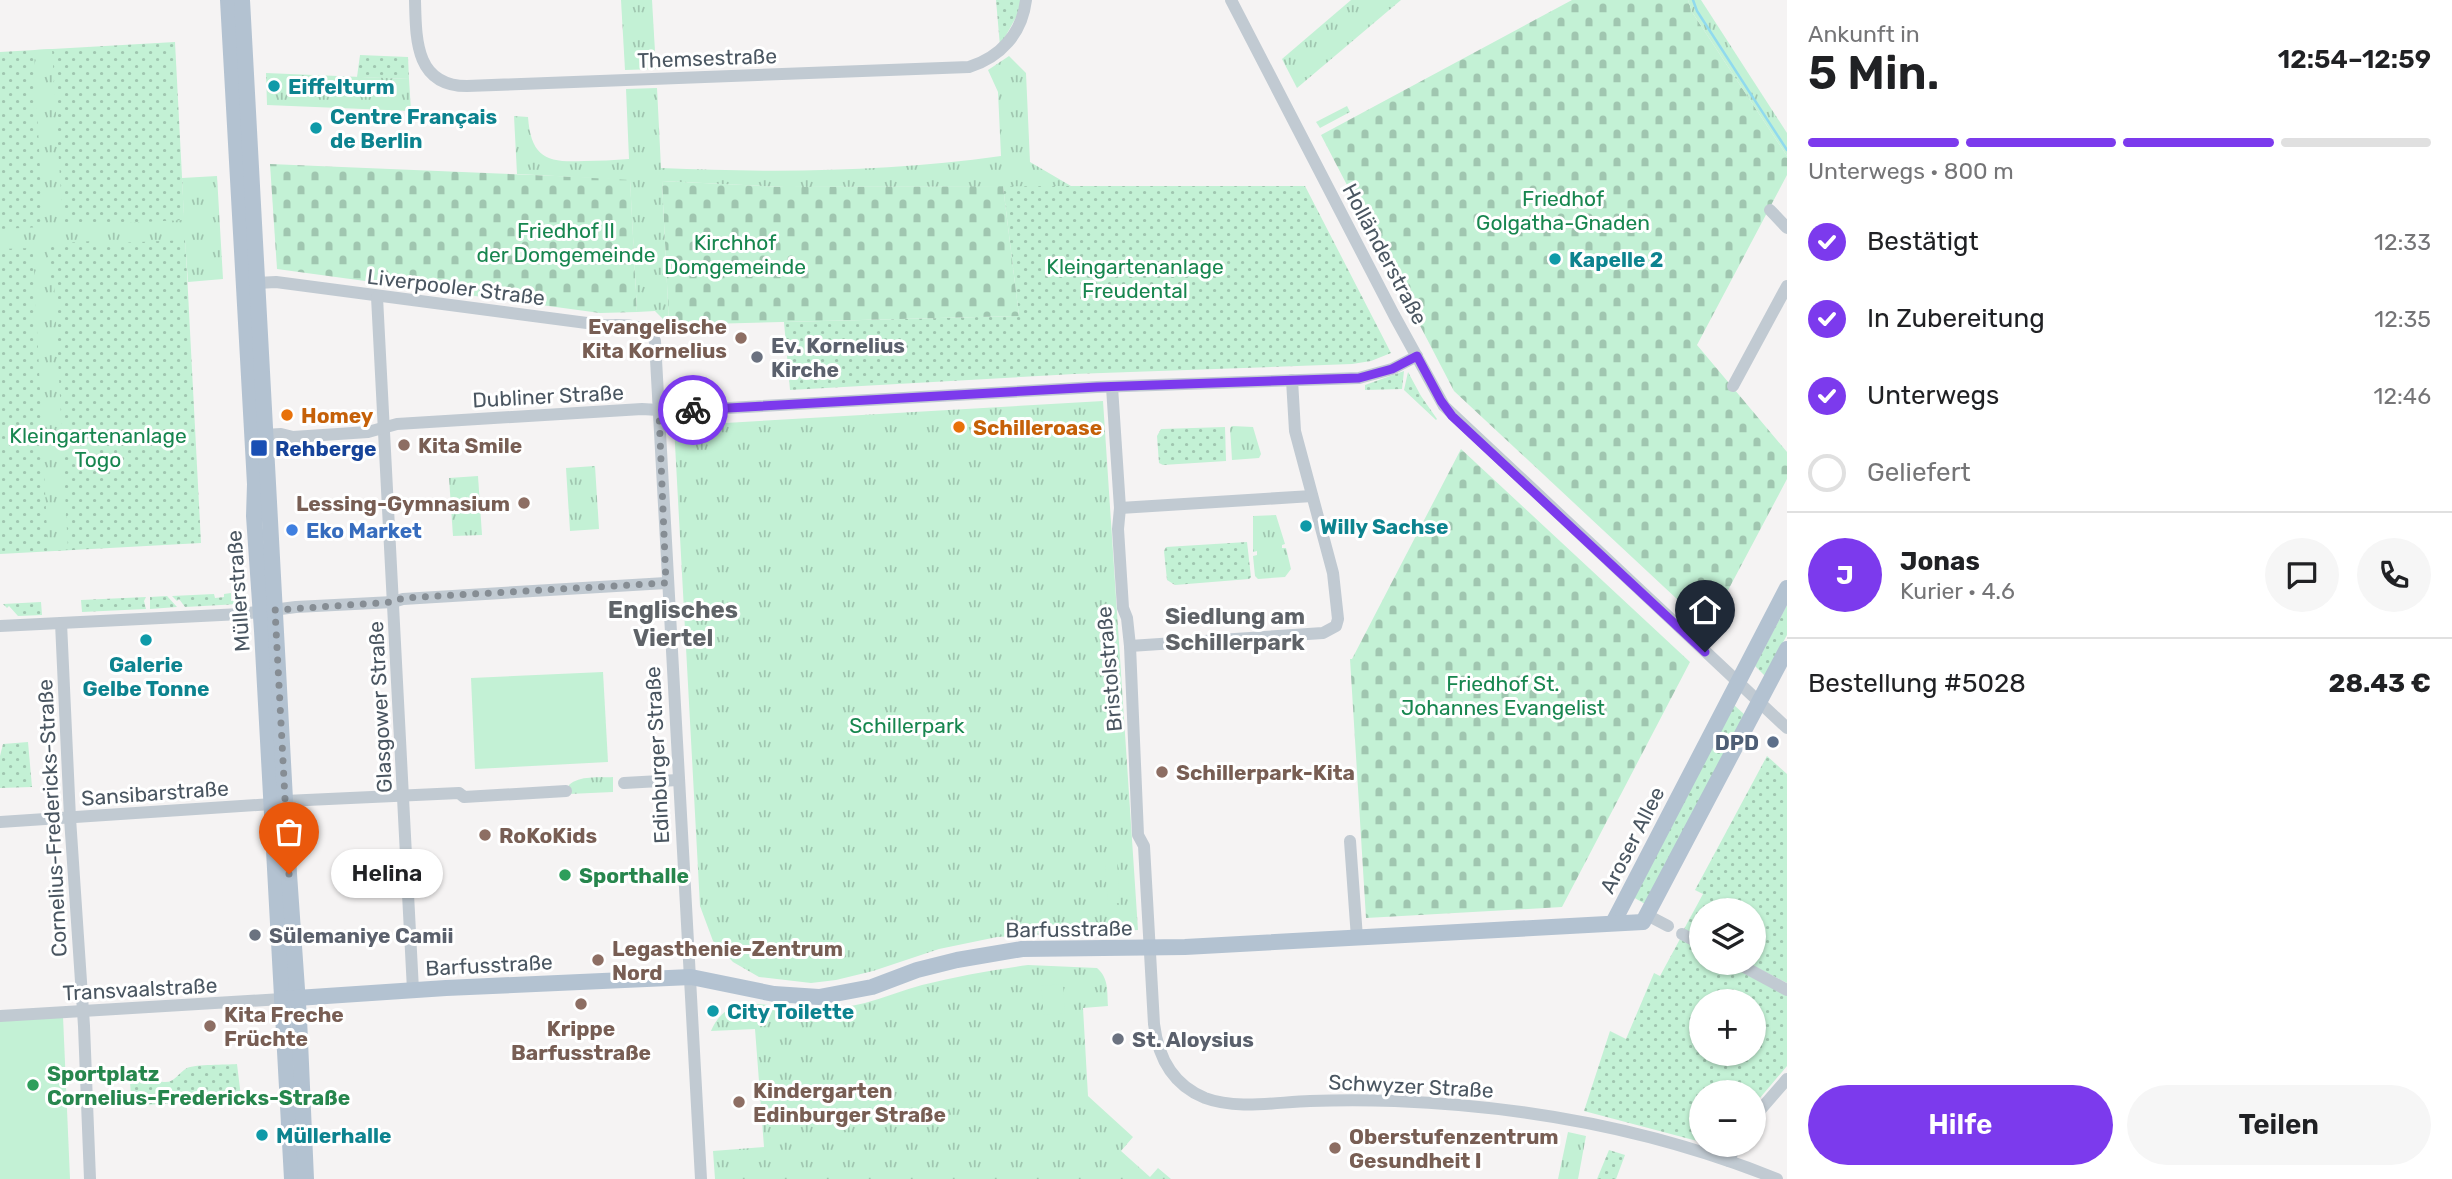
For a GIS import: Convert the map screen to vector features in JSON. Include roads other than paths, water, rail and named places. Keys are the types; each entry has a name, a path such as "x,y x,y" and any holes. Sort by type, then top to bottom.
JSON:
{"main road":[{"name":"Müllerstraße","path":"228,0 290,999 292,1179"},
{"name":"Müllerstraße","path":"242,0 265,435 267,610"},
{"name":"Aroser Allee","path":"1647,915 1643,922 1613,923 1787,588"},
{"path":"1647,915 1787,649"},
{"name":"Barfusstraße","path":"290,999 691,976 774,994 819,996 853,992 922,969 997,951 1049,947 1149,948 1613,923"},
{"name":"Müllerstraße","path":"292,1042 306,1179"}],"street":[{"name":"Themsestraße","path":"415,0 417,46 422,61 437,77 462,86 961,68 981,63 1005,47 1019,25 1026,0"},
{"name":"Holländerstraße","path":"1231,0 1417,356 1452,416 1787,728"},
{"path":"1770,210 1787,228"},
{"name":"Liverpooler Straße","path":"257,283 276,282 602,325 641,327 648,331"},
{"path":"1734,386 1787,286"},
{"name":"Glasgower Straße","path":"377,297 413,990"},
{"name":"Edinburger Straße","path":"648,331 655,341 666,583 701,1179"},
{"name":"Dubliner Straße","path":"265,435 305,436 368,432 397,424 642,410 659,412 1112,387 1359,378 1392,369 1417,356"},
{"path":"1130,646 1313,634 1331,630 1338,619 1335,588 1295,431 1292,380"},
{"name":"Bristolstraße","path":"1112,387 1123,608 1127,618 1130,646 1138,835 1144,846 1149,948"},
{"path":"1120,508 1312,496"},
{"path":"0,626 666,583"},
{"name":"Cornelius-Fredericks-Straße","path":"61,623 90,1179"},
{"path":"624,783 678,780"},
{"name":"Sansibarstraße","path":"0,822 403,795 459,793 464,797 566,791"},
{"path":"1350,841 1357,938"},
{"path":"1647,915 1668,926"},
{"path":"1682,934 1689,938"},
{"name":"Schwyzer Straße","path":"1149,948 1154,1024 1160,1051 1167,1066 1180,1082 1204,1097 1231,1104 1391,1101 1508,1110 1609,1128 1730,1161 1777,1179"},
{"path":"1759,975 1787,990"},
{"name":"Transvaalstraße","path":"0,1016 290,999"},
{"path":"1766,1103 1787,1079"},
{"path":"1730,1161 1731,1157"}],"waterway":[{"path":"1693,0 1697,11 1787,150"}],"place":[{"name":"Eiffelturm","path":"274,86"},
{"name":"Centre Français de Berlin","path":"316,128"},
{"name":"Kapelle 2","path":"1555,259"},
{"name":"Evangelische Kita Kornelius","path":"741,338"},
{"name":"Ev. Kornelius Kirche","path":"757,357"},
{"name":"Homey","path":"287,415"},
{"name":"Schilleroase","path":"959,427"},
{"name":"Kita Smile","path":"404,445"},
{"name":"Rehberge","path":"259,448"},
{"name":"Lessing-Gymnasium","path":"524,503"},
{"name":"Willy Sachse","path":"1306,526"},
{"name":"Eko Market","path":"292,530"},
{"name":"Galerie Gelbe Tonne","path":"146,640"},
{"name":"DPD","path":"1773,742"},
{"name":"Schillerpark-Kita","path":"1162,772"},
{"name":"RoKoKids","path":"485,835"},
{"name":"Helina","path":"289,874"},
{"name":"Sporthalle","path":"565,875"},
{"name":"Sülemaniye Camii","path":"255,935"},
{"name":"Legasthenie-Zentrum Nord","path":"598,960"},
{"name":"Krippe Barfusstraße","path":"581,1004"},
{"name":"City Toilette","path":"713,1011"},
{"name":"Kita Freche Früchte","path":"210,1026"},
{"name":"St. Aloysius","path":"1118,1039"},
{"name":"Sportplatz Cornelius-Fredericks-Straße","path":"33,1085"},
{"name":"Kindergarten Edinburger Straße","path":"739,1102"},
{"name":"Müllerhalle","path":"262,1135"},
{"name":"Oberstufenzentrum Gesundheit I","path":"1335,1148"}],"district":[{"name":"Englisches Viertel","path":"673,624"},
{"name":"Siedlung am Schillerpark","path":"1235,629"}],"park label":[{"name":"Friedhof Golgatha-Gnaden","path":"1563,210"},
{"name":"Friedhof II der Domgemeinde","path":"566,242"},
{"name":"Kirchhof Domgemeinde","path":"735,254"},
{"name":"Kleingartenanlage Freudental","path":"1135,278"},
{"name":"Kleingartenanlage Togo","path":"98,447"},
{"name":"Friedhof St. Johannes Evangelist","path":"1503,695"},
{"name":"Schillerpark","path":"907,725"}]}
